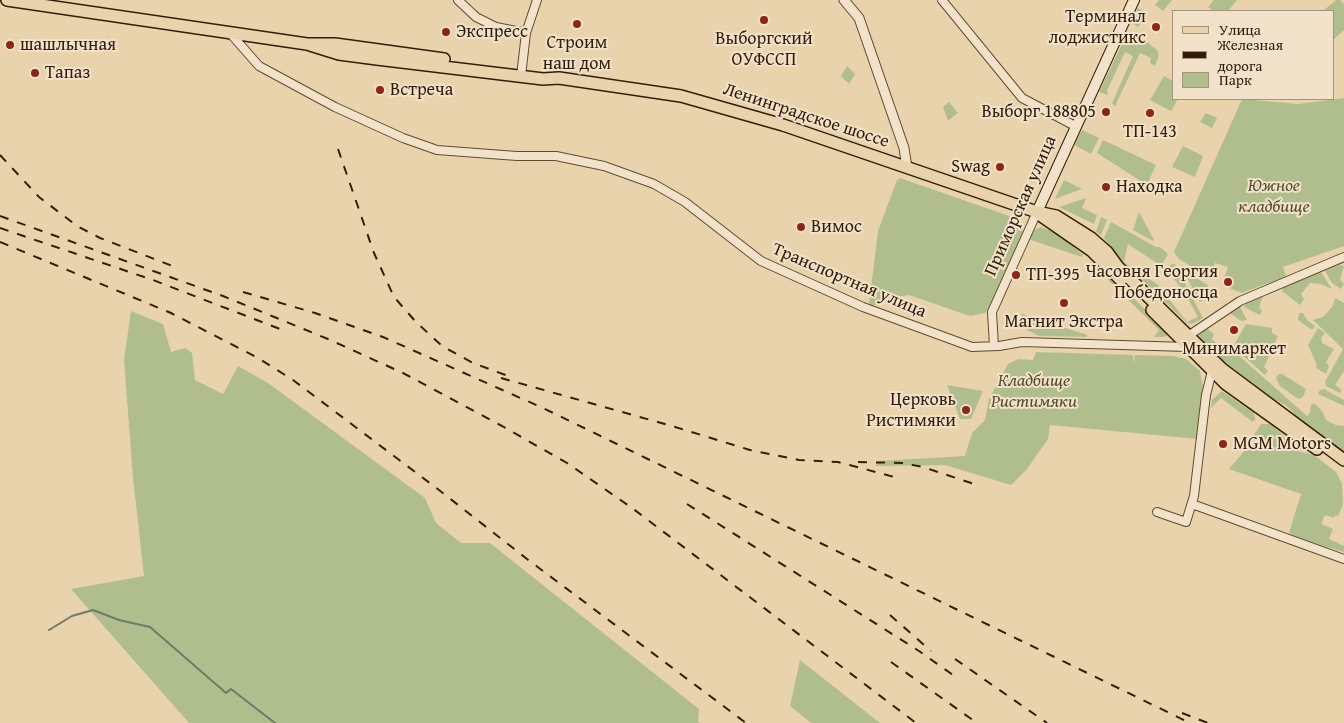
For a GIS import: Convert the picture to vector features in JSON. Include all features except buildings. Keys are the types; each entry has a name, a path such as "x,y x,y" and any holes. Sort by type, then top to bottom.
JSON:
{"main road":[{"name":"Ленинградское шоссе","path":"7,0 307,44 335,44 522,72 544,72 559,78 681,96 726,107 1037,212 1092,251 1188,341 1234,379 1344,460"},
{"name":"Приморская улица","path":"1037,212 1134,0"},
{"name":"Ленинградское шоссе","path":"1188,341 1212,371 1259,408 1344,468"}],"street":[{"path":"458,0 476,17 496,27 526,33"},
{"path":"522,72 526,33 536,0"},
{"path":"844,0 859,18 904,148 907,168"},
{"path":"942,0 1022,98 1075,126"},
{"name":"Транспортная улица","path":"228,32 260,66 335,107 402,138 437,150 517,156 556,156 604,166 654,184 685,202 768,265 863,308 962,344 972,347 1022,342 1188,341"},
{"name":"Приморская улица","path":"994,346 992,312 1037,212"},
{"path":"1188,341 1240,301 1342,260"},
{"path":"1158,512 1186,522 1192,504 1206,395 1212,371"},
{"path":"1192,504 1344,559"}],"green space":[{"path":"1159,0 1172,0 1163,11 1155,5"},
{"path":"1214,0 1237,0 1229,10 1212,10 1208,7"},
{"path":"1336,0 1340,0 1344,4 1344,30 1334,39 1334,10 1324,10"},
{"path":"1138,8 1147,14 1138,27 1131,22"},
{"path":"1124,40 1145,45 1147,42 1157,50 1159,55 1155,66 1150,63 1151,58 1140,53 1115,106 1112,103 1133,56 1125,52 1107,91 1108,95 1099,92"},
{"path":"847,66 855,74 849,84 841,76"},
{"path":"1164,76 1172,80 1172,100 1177,100 1171,111 1150,100"},
{"name":"Южное кладбище","path":"1344,98 1344,246 1283,267 1287,279 1265,284 1242,293 1222,285 1228,267 1215,263 1210,278 1179,259 1174,252 1242,100 1298,104"},
{"path":"949,102 958,113 948,121 943,107"},
{"path":"1206,113 1217,118 1212,128 1200,122"},
{"path":"1082,130 1099,138 1091,154 1074,145"},
{"path":"1103,140 1156,165 1147,185 1097,153"},
{"path":"1183,146 1203,156 1195,177 1172,167"},
{"path":"900,178 1012,217 1021,223 1023,235 992,304 985,313 970,316 909,295 869,305 878,231 897,180"},
{"path":"1064,180 1082,189 1055,199"},
{"path":"1086,198 1082,208 1097,215 1094,224 1059,207"},
{"path":"1139,212 1154,240 1153,241 1133,230"},
{"path":"1101,217 1107,220 1101,235 1096,232"},
{"path":"1111,222 1156,247 1160,247 1168,254 1161,266 1128,244 1124,262 1104,238"},
{"path":"1041,227 1058,234 1083,255 1082,257 1028,239 1034,230"},
{"path":"1124,262 1157,284 1187,322 1198,317 1183,290 1166,270 1170,265 1175,264 1203,318 1192,324 1187,323"},
{"path":"1339,265 1344,266 1340,280 1344,284 1341,289 1332,283 1325,271"},
{"path":"1098,270 1107,272 1168,332 1168,335 1154,337 1159,330"},
{"path":"1321,272 1332,289 1321,284 1310,283 1301,294 1304,299 1300,305 1283,292 1282,288"},
{"path":"1184,273 1188,273 1208,285 1203,300 1200,302"},
{"path":"1263,296 1259,307 1262,311 1260,315 1244,307 1247,302"},
{"path":"1335,298 1344,303 1344,371 1335,385 1342,390 1340,393 1326,386 1325,382 1343,349 1313,320 1323,317 1333,306"},
{"path":"1238,306 1247,320 1241,321 1231,314 1230,311"},
{"path":"131,311 163,324 171,352 185,348 192,353 195,380 223,394 238,366 268,383 425,498 436,523 461,543 490,543 699,709 698,721 700,723 189,723 71,589 144,576 133,478 124,360"},
{"path":"1021,313 1031,318 1087,335 1087,337 1039,336 1027,330"},
{"path":"1299,313 1303,313 1307,320 1315,326 1312,330 1298,320"},
{"path":"1246,324 1272,328 1272,333 1278,336 1264,367 1268,371 1265,375 1233,347"},
{"path":"1206,328 1214,334 1212,339 1223,349 1228,346 1307,416 1310,413 1311,405 1314,403 1322,411 1326,420 1336,425 1344,426 1344,453 1302,422 1287,406 1273,399 1226,367 1200,341 1199,335"},
{"path":"1318,328 1325,333 1321,338 1322,343 1334,349 1326,362 1329,366 1326,374 1315,367 1317,365 1308,345"},
{"name":"Кладбище Ристимяки","path":"1036,352 1133,355 1134,364 1135,355 1173,356 1186,359 1200,371 1203,387 1198,439 1050,425 1048,439 1027,469 1011,485 945,465 876,466 877,461 965,456 972,433 985,420 989,399 1008,364 1018,359 1033,360"},
{"path":"1279,374 1306,389 1303,397 1298,399 1280,386 1276,378"},
{"path":"947,385 983,391 971,419 960,419"},
{"path":"1324,389 1344,400 1344,406 1318,394 1320,390"},
{"path":"1222,391 1254,413 1255,419 1253,422 1221,398 1211,408 1212,400"},
{"path":"1261,424 1270,424 1281,433 1288,444 1298,451 1314,455 1336,472 1342,483 1343,505 1338,516 1336,515 1334,518 1325,515 1321,524 1333,529 1329,539 1344,546 1344,552 1299,539 1289,533 1301,494 1229,469 1254,440 1252,438"},
{"path":"800,660 880,723 811,723 790,706"}],"waterway":[{"path":"49,630 72,616 93,610 119,620 150,627 226,693 231,689 275,723"}],"railway":[{"path":"338,149 374,253 394,297 416,322 442,346 473,363 511,377"},
{"path":"0,155 39,197 77,226 100,238 175,267"},
{"path":"0,216 223,296 328,339 403,373 502,426 567,463 632,508 916,723"},
{"path":"0,228 153,280 280,329"},
{"path":"0,242 171,313 258,358 293,380 746,723"},
{"path":"243,292 315,313 383,337 543,408 1190,723"},
{"path":"501,378 750,450 799,460 838,462 898,478"},
{"path":"858,462 902,463 923,467 974,484"},
{"path":"687,504 919,651 953,675"},
{"path":"890,615 931,651"},
{"path":"955,659 1047,723"},
{"path":"891,662 977,723"},
{"path":"1182,713 1208,723"}],"place":[{"name":"Выборгский ОУФССП","path":"764,20"},
{"name":"Строим наш дом","path":"577,24"},
{"name":"Терминал лоджистикс","path":"1156,27"},
{"name":"Экспресс","path":"446,32"},
{"name":"шашлычная","path":"10,45"},
{"name":"Тапаз","path":"35,73"},
{"name":"Встреча","path":"380,90"},
{"name":"Выборг 188805","path":"1106,112"},
{"name":"ТП-143","path":"1150,113"},
{"name":"Swag","path":"1000,167"},
{"name":"Находка","path":"1106,187"},
{"name":"Вимос","path":"801,227"},
{"name":"ТП-395","path":"1016,275"},
{"name":"Часовня Георгия Победоносца","path":"1228,282"},
{"name":"Магнит Экстра","path":"1064,303"},
{"name":"Минимаркет","path":"1234,330"},
{"name":"Церковь Ристимяки","path":"966,410"},
{"name":"MGM Motors","path":"1223,444"}]}
